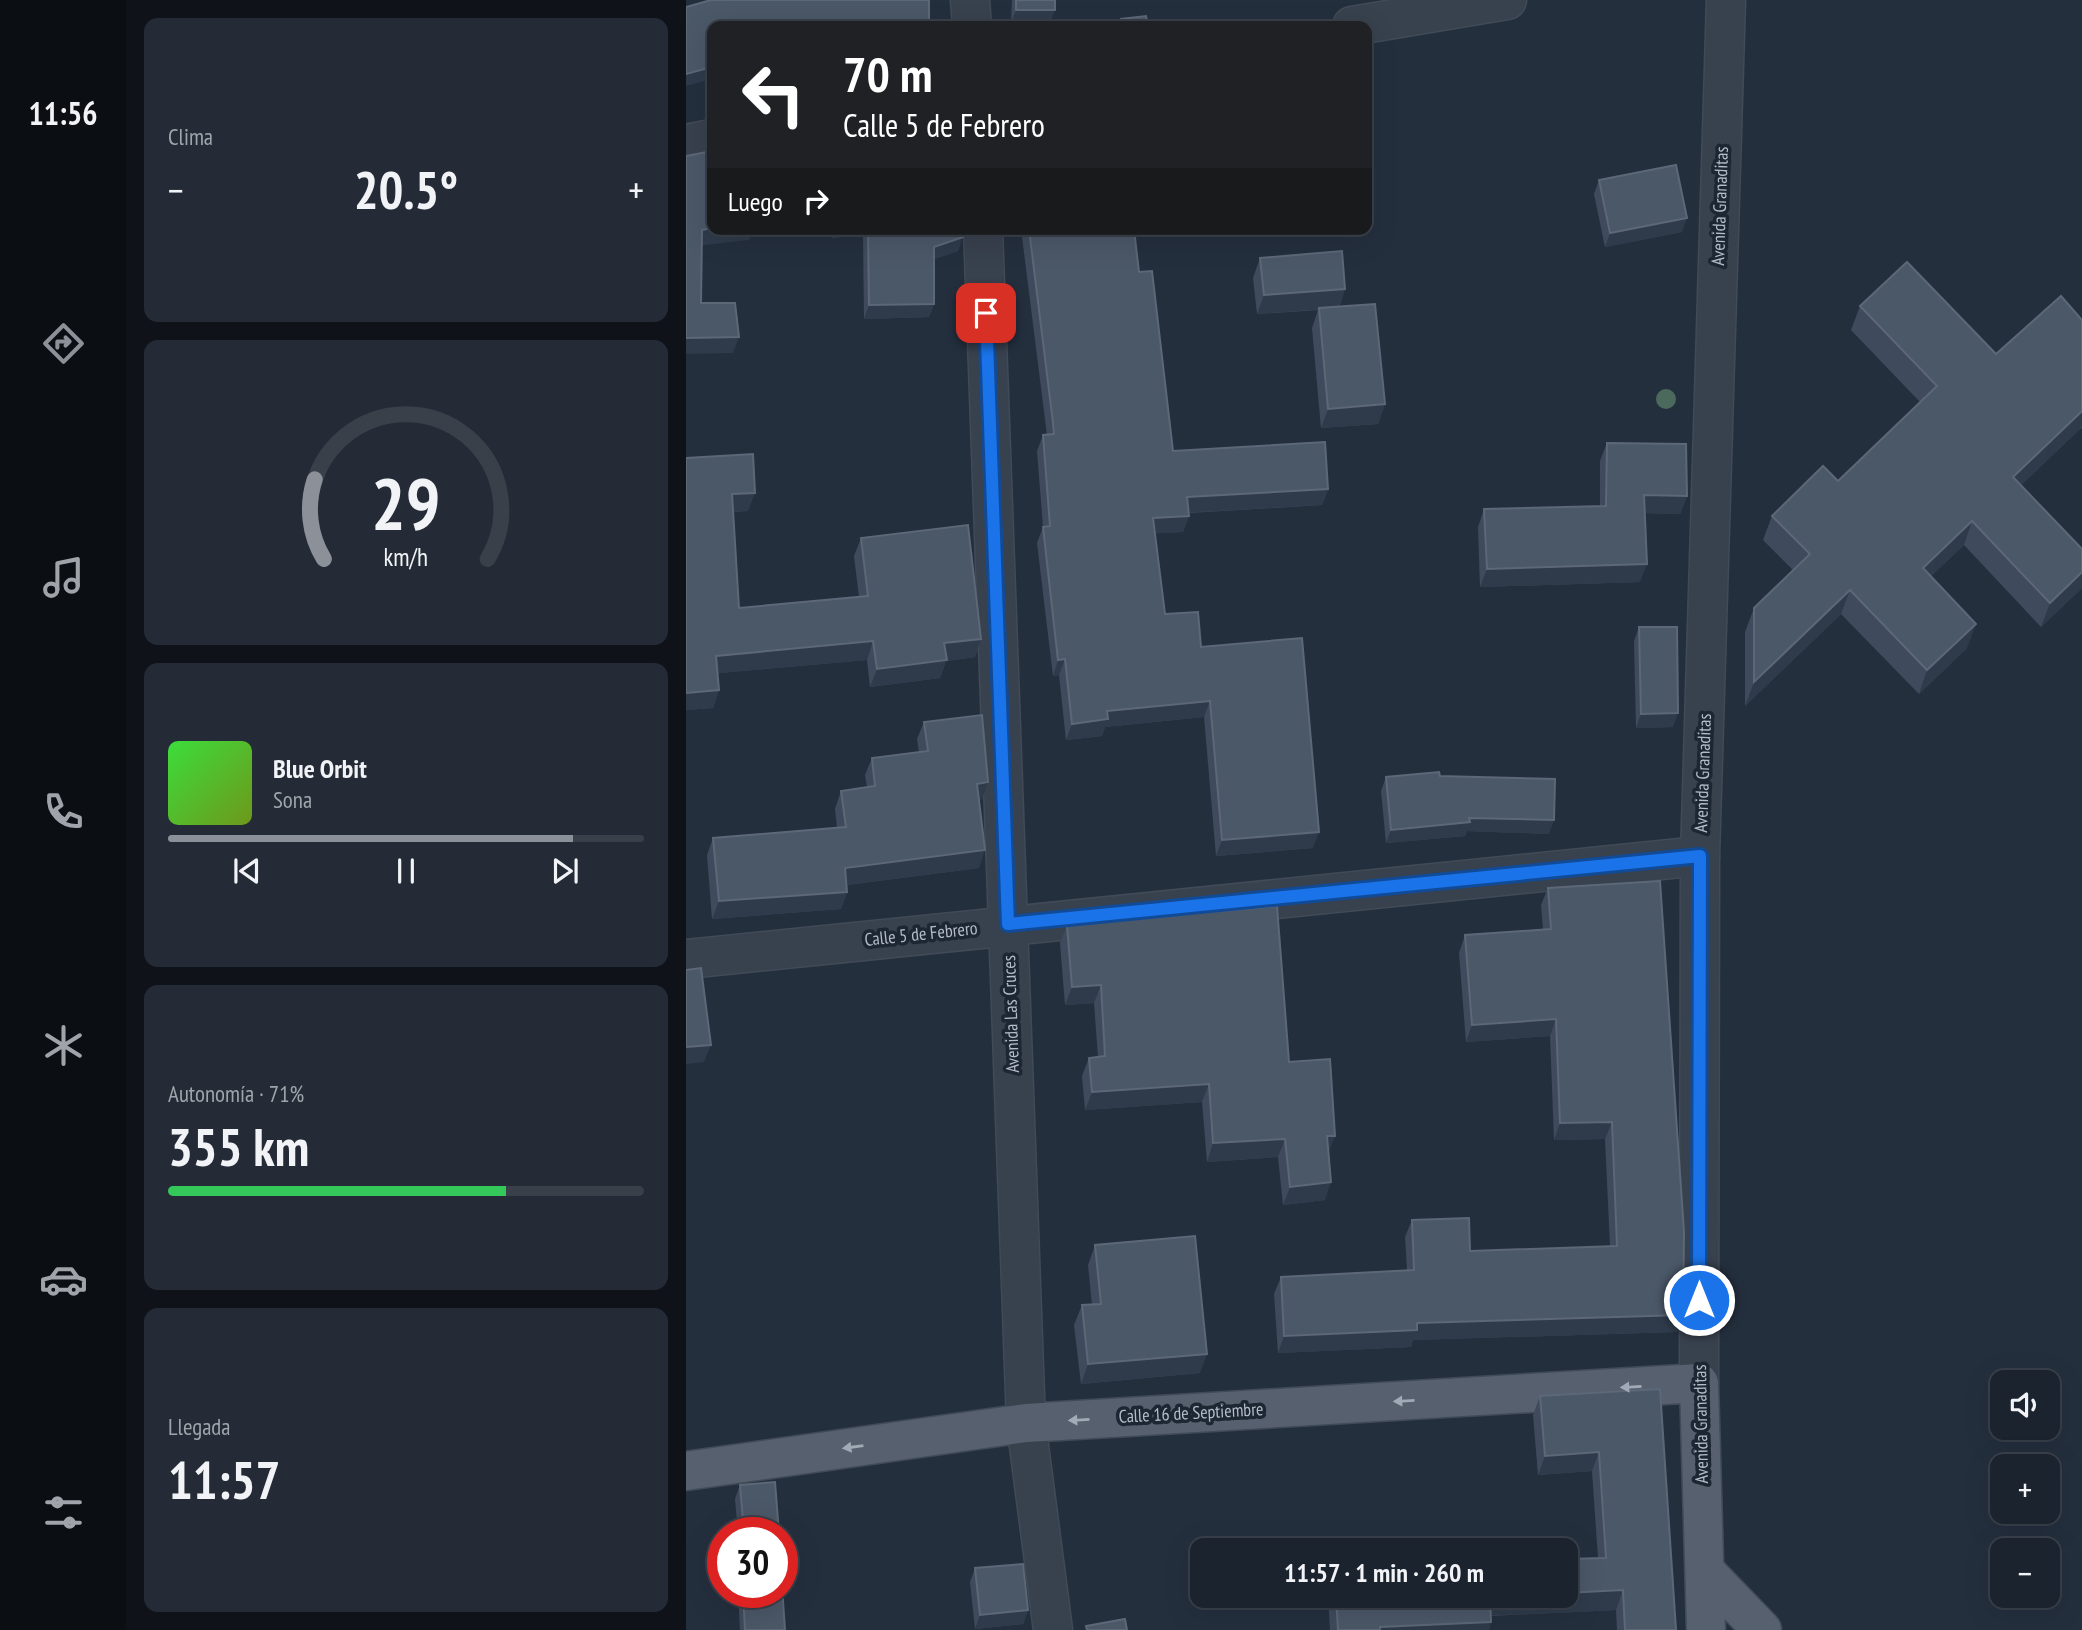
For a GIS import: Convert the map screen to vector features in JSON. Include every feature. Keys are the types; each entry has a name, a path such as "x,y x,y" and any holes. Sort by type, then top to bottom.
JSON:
{"main road":[{"name":"Calle 16 de Septiembre","path":"686,1471 1026,1423 1699,1384"},
{"name":"Avenida Granaditas","path":"1699,1384 1706,1630"},
{"path":"1705,1571 1762,1630"}],"street":[{"path":"970,0 972,21"},
{"path":"1372,23 1507,0"},
{"name":"Avenida Granaditas","path":"1699,1384 1700,856 1726,0"},
{"path":"686,144 707,140"},
{"name":"Avenida Las Cruces","path":"983,235 1026,1423 1053,1630"},
{"name":"Calle 5 de Febrero","path":"686,959 1008,924 1700,856"}],"building":[{"path":"711,0 929,0 929,21 707,21 707,68 686,74 686,7"},
{"path":"1016,0 1055,0 1055,10 1016,10"},
{"path":"1146,16 1147,21 1121,21"},
{"path":"707,152 707,229 702,230 701,303 735,303 739,337 686,338 686,156"},
{"path":"1676,165 1687,218 1610,233 1599,180"},
{"path":"868,235 962,235 934,247 934,304 869,305"},
{"path":"1030,235 1135,235 1139,272 1152,271 1173,451 1325,442 1328,489 1187,497 1189,516 1153,518 1165,614 1198,612 1201,647 1302,638 1319,832 1222,840 1210,701 1107,711 1108,719 1072,724 1065,659 1058,660 1043,527 1050,526 1043,435 1054,434"},
{"path":"1342,251 1345,289 1264,295 1260,258"},
{"path":"1907,262 1996,354 2061,296 2082,320 2082,411 2013,477 2082,549 2082,572 2050,603 1972,521 1923,568 1976,624 1927,670 1850,590 1754,682 1754,608 1810,554 1772,516 1823,466 1838,481 1937,386 1860,306"},
{"path":"1375,304 1385,404 1328,409 1319,308"},
{"path":"1607,443 1686,444 1687,496 1644,495 1647,564 1487,569 1484,509 1606,506"},
{"path":"753,454 755,493 732,494 739,608 868,596 861,538 968,525 981,639 944,643 947,660 877,669 873,641 716,656 719,690 686,693 686,458"},
{"path":"1639,627 1677,627 1678,713 1641,714"},
{"path":"982,715 988,782 977,784 985,850 845,868 847,892 719,901 713,838 846,827 841,791 875,786 872,758 928,751 924,722"},
{"path":"1439,772 1440,776 1555,779 1554,820 1469,818 1470,822 1391,830 1386,777"},
{"path":"1660,881 1684,1232 1683,1315 1417,1323 1417,1330 1284,1336 1281,1277 1414,1270 1412,1220 1469,1218 1470,1251 1617,1246 1612,1122 1560,1123 1556,1019 1472,1025 1465,935 1551,929 1548,888"},
{"path":"1277,906 1289,1062 1330,1059 1335,1136 1327,1136 1331,1182 1290,1187 1285,1139 1213,1143 1209,1084 1092,1092 1089,1058 1105,1056 1101,985 1072,987 1067,925"},
{"path":"701,968 711,1045 686,1047 686,970"},
{"path":"1195,1236 1207,1354 1088,1364 1082,1305 1101,1304 1095,1245"},
{"path":"1660,1389 1676,1630 1625,1630 1623,1590 1578,1592 1578,1559 1606,1558 1599,1452 1545,1456 1540,1396"},
{"path":"775,1482 778,1517 743,1517 740,1485"},
{"path":"1023,1564 1028,1610 980,1615 975,1568"},
{"path":"744,1608 784,1608 785,1630 745,1630"},
{"path":"1337,1608 1490,1608 1491,1622 1380,1627 1380,1630 1338,1630"},
{"path":"1125,1619 1127,1630 1087,1630 1086,1626"}],"route":[{"path":"986,313 1008,924 1700,856 1699,1300"}]}
